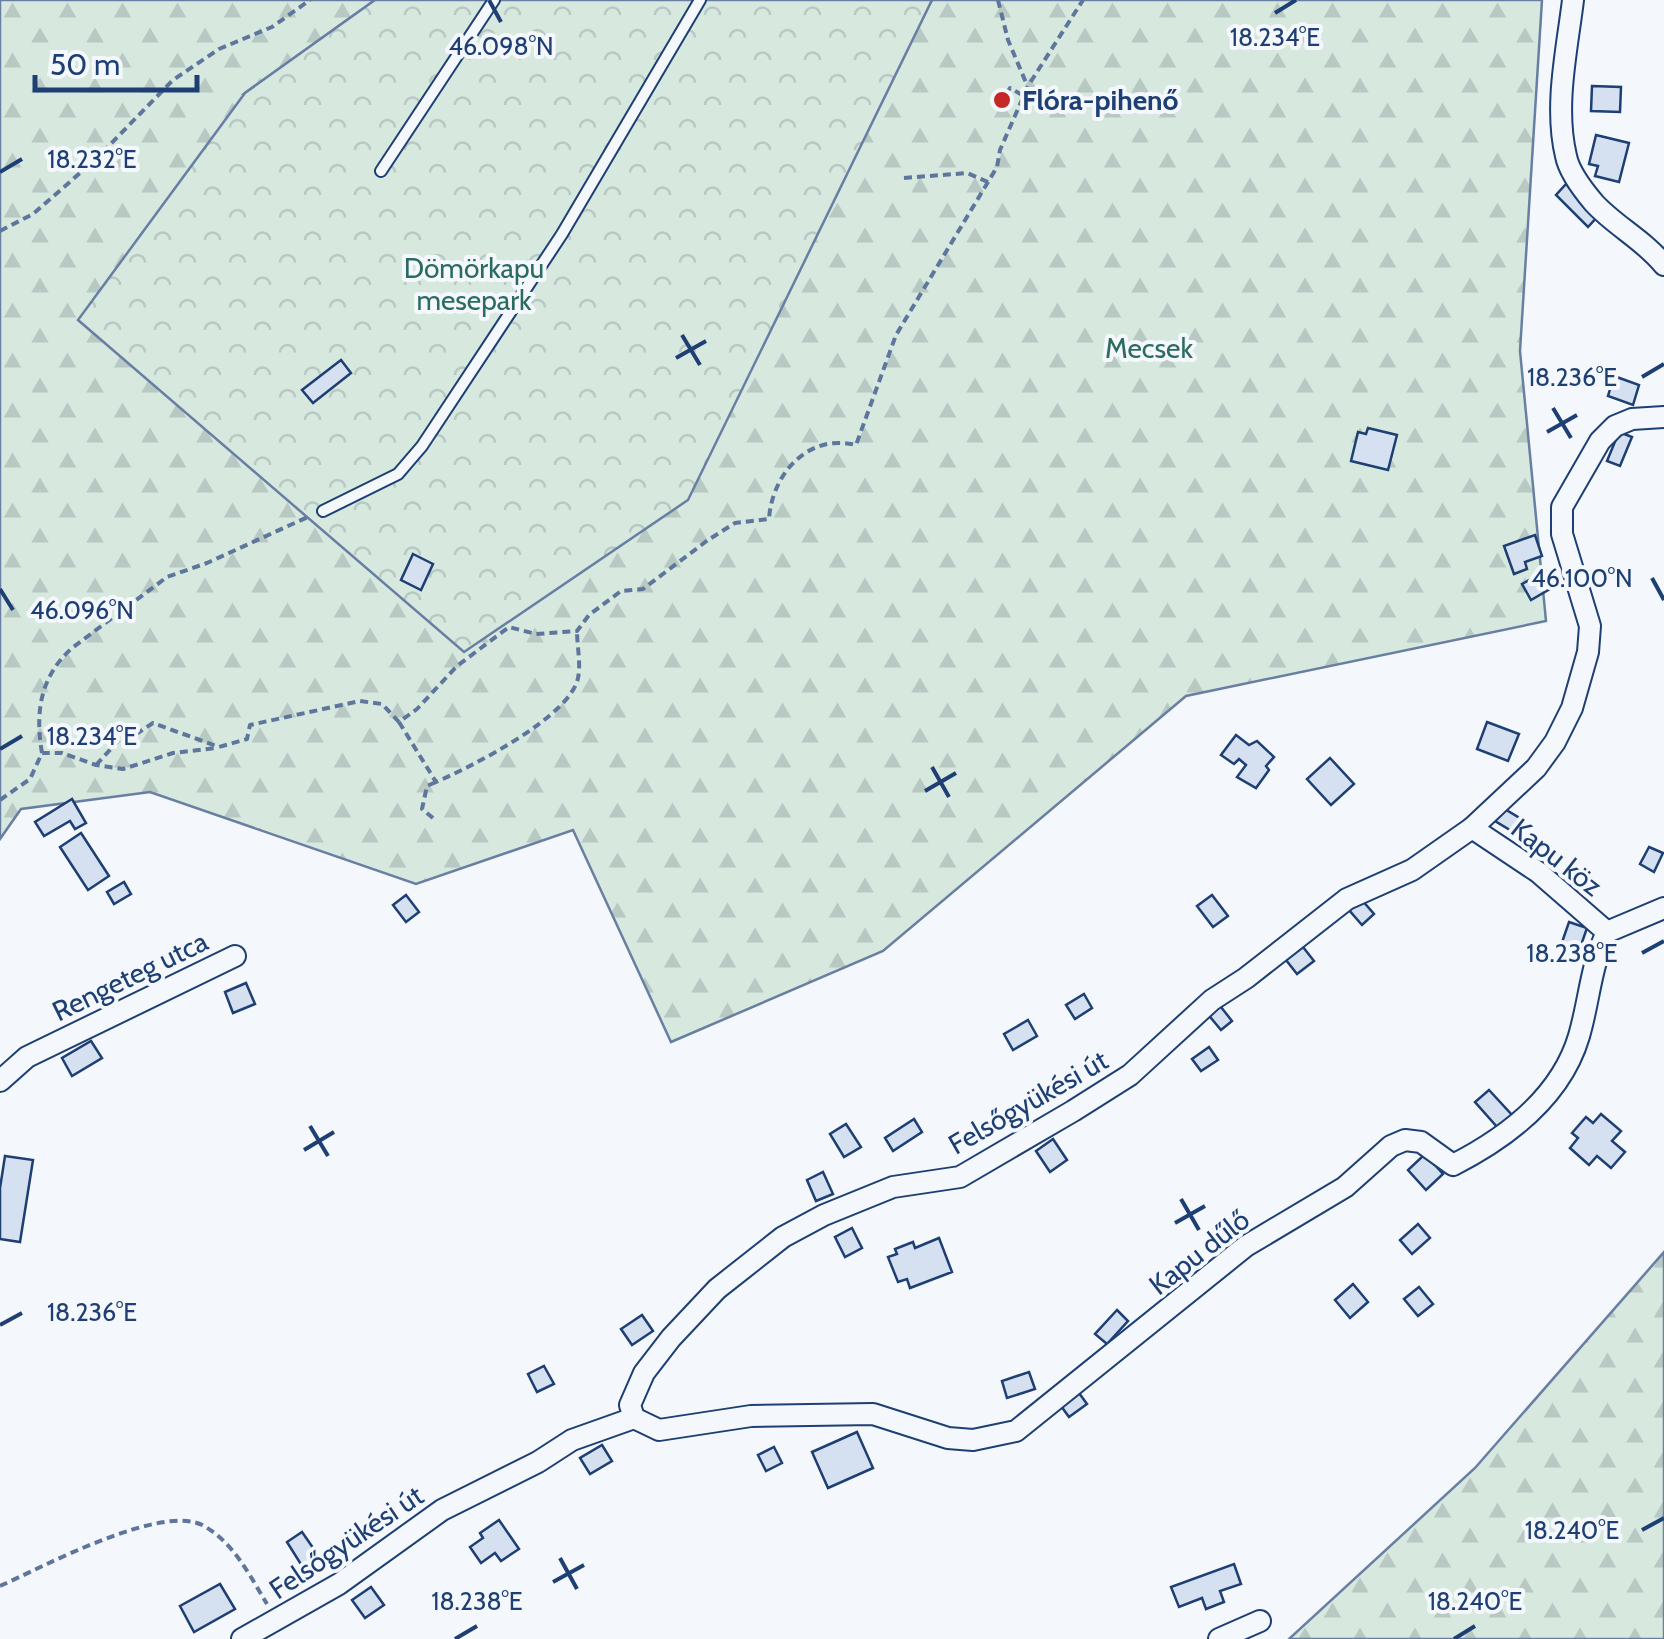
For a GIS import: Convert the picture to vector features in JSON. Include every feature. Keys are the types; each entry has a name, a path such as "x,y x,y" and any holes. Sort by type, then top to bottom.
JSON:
{"street":[{"path":"1573,0 1562,95 1566,157 1592,200 1611,220 1651,249 1664,265"},
{"name":"Felsőgyükési út","path":"242,1639 339,1584 442,1510 538,1462 572,1440 634,1418 630,1406 644,1373 671,1338 717,1289 784,1236 893,1187 960,1177 1024,1141 1130,1075 1212,1000 1347,898 1412,870 1472,828 1536,768 1555,742 1572,708 1588,652 1590,626 1562,534 1562,507 1600,441 1615,426 1632,419 1664,417"},
{"name":"Kapu köz","path":"1472,828 1538,872 1607,932"},
{"path":"1607,932 1664,908"},
{"name":"Kapu dűlő","path":"634,1418 659,1430 751,1416 873,1414 948,1438 973,1440 1016,1431 1246,1246 1345,1187 1392,1146 1405,1140 1422,1142 1453,1165 1534,1111 1572,1056 1594,960 1607,932"},
{"name":"Rengeteg utca","path":"0,1081 27,1057 235,956"},
{"path":"1219,1639 1260,1621"}],"lane":[{"path":"381,171 494,0"},
{"path":"323,510 398,474 422,446 562,234 700,0"}],"path":[{"path":"0,231 33,214 95,160 173,80 219,49 272,28 310,0"},
{"path":"998,0 1008,40 1028,86"},
{"path":"432,818 422,809 427,786 504,748 554,712 578,680 577,631 589,615 621,591 643,589 735,523 769,520 770,505 781,478 801,452 841,442 856,445 896,335 997,168 1000,150 1028,86 1082,0"},
{"path":"1006,94 1010,88 1024,96"},
{"path":"904,178 968,173 988,182"},
{"path":"0,800 30,779 42,753 40,699 60,660 72,648 167,576 208,563 323,510"},
{"path":"399,722 417,710 457,666 509,627 536,634 577,631"},
{"path":"42,753 62,753 123,770 173,753 247,739 250,725 360,701 382,704 399,722 436,782"},
{"path":"96,765 120,739 153,723 219,747"},
{"path":"0,1586 119,1534 166,1520 186,1519 202,1524 222,1539 278,1620"}],"green space":[{"name":"Mecsek","path":"0,0 375,0 245,93 911,37 932,0 1542,0 1520,351 1546,621 1186,696 883,951 671,1042 573,830 416,884 150,792 21,809 0,839"},
{"name":"Dömörkapu mesepark","path":"375,0 932,0 688,500 464,652 78,320 245,93"},
{"path":"1664,1252 1664,1639 1289,1639 1475,1468"}],"building":[{"path":"1592,86 1621,87 1620,112 1591,111"},
{"path":"1596,135 1629,143 1619,182 1595,176 1598,166 1589,164"},
{"path":"1566,184 1598,216 1588,227 1556,195"},
{"path":"341,360 351,373 313,403 302,390"},
{"path":"1614,376 1639,385 1633,405 1608,396"},
{"path":"1368,428 1397,435 1388,470 1351,461 1358,432 1366,434"},
{"path":"1619,432 1632,437 1620,466 1607,461"},
{"path":"1535,535 1542,556 1525,562 1527,569 1514,574 1504,546"},
{"path":"413,554 433,564 421,590 401,580"},
{"path":"1546,571 1555,586 1531,600 1522,584"},
{"path":"1487,722 1519,734 1508,761 1477,749"},
{"path":"1236,735 1249,745 1257,741 1274,757 1256,788 1237,777 1246,765 1239,759 1234,764 1221,755"},
{"path":"1330,758 1354,784 1331,805 1307,779"},
{"path":"72,799 86,823 75,829 70,821 44,836 35,822"},
{"path":"1503,808 1528,823 1520,836 1495,821"},
{"path":"81,833 109,876 88,890 60,847"},
{"path":"1649,847 1663,853 1654,872 1640,864"},
{"path":"124,882 131,894 114,904 107,892"},
{"path":"406,895 419,912 406,922 393,905"},
{"path":"1212,895 1228,916 1213,927 1197,906"},
{"path":"1361,899 1374,914 1362,925 1349,910"},
{"path":"1569,922 1587,928 1577,957 1559,951"},
{"path":"1303,947 1314,961 1297,974 1286,960"},
{"path":"246,983 255,1004 233,1013 225,992"},
{"path":"1084,994 1092,1008 1075,1019 1066,1005"},
{"path":"1217,1002 1232,1021 1221,1030 1206,1012"},
{"path":"1028,1020 1037,1036 1013,1050 1004,1034"},
{"path":"91,1041 102,1058 72,1076 62,1058"},
{"path":"1209,1047 1218,1060 1201,1071 1192,1059"},
{"path":"1489,1090 1512,1115 1498,1128 1475,1102"},
{"path":"1601,1114 1621,1131 1612,1141 1625,1152 1611,1168 1597,1156 1589,1165 1570,1148 1578,1138 1572,1133 1586,1117 1593,1123"},
{"path":"914,1119 922,1132 893,1151 885,1138"},
{"path":"846,1124 861,1147 844,1157 830,1134"},
{"path":"1053,1139 1067,1160 1050,1172 1036,1151"},
{"path":"1425,1154 1443,1174 1426,1190 1408,1170"},
{"path":"5,1156 33,1160 20,1242 0,1239 0,1188"},
{"path":"823,1172 833,1194 816,1201 807,1180"},
{"path":"1418,1224 1430,1238 1412,1254 1400,1240"},
{"path":"852,1228 862,1248 845,1257 835,1237"},
{"path":"939,1238 952,1272 910,1288 907,1279 898,1282 888,1257 897,1254 895,1249 913,1242 915,1248"},
{"path":"1353,1284 1368,1302 1350,1318 1335,1300"},
{"path":"1419,1287 1433,1304 1418,1316 1404,1299"},
{"path":"1117,1310 1128,1321 1107,1344 1095,1334"},
{"path":"642,1315 653,1331 632,1345 621,1329"},
{"path":"544,1366 554,1384 537,1392 528,1374"},
{"path":"1029,1372 1035,1389 1007,1398 1002,1381"},
{"path":"1079,1393 1087,1404 1069,1417 1061,1406"},
{"path":"857,1432 873,1468 828,1488 812,1452"},
{"path":"602,1445 612,1461 590,1474 580,1458"},
{"path":"774,1447 782,1463 766,1471 758,1455"},
{"path":"499,1520 519,1549 501,1561 495,1553 481,1563 470,1547 483,1538 480,1533"},
{"path":"302,1532 318,1555 302,1566 287,1542"},
{"path":"1234,1564 1241,1584 1220,1591 1224,1602 1206,1609 1202,1598 1179,1607 1171,1587"},
{"path":"220,1584 235,1609 194,1632 180,1606"},
{"path":"371,1587 384,1605 365,1618 352,1600"}],"place":[{"name":"Flóra-pihenő","path":"1002,100"}]}
